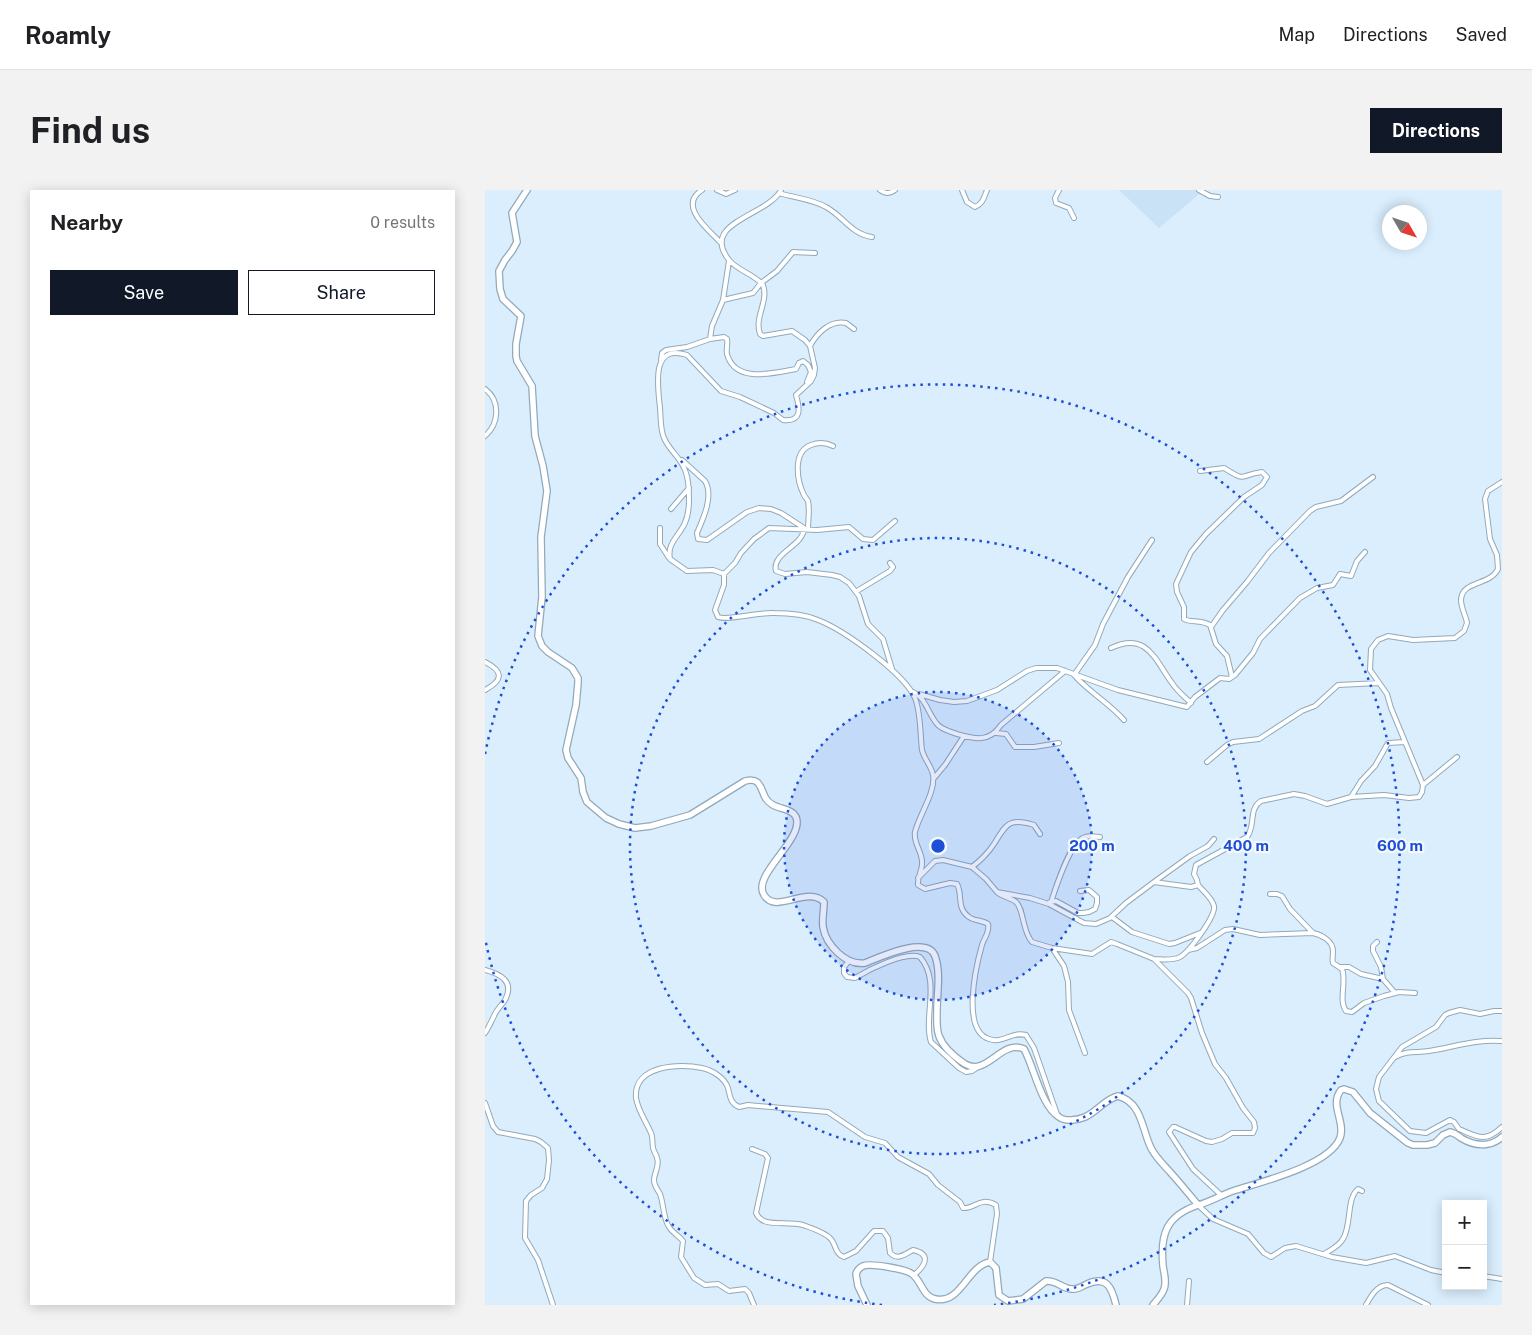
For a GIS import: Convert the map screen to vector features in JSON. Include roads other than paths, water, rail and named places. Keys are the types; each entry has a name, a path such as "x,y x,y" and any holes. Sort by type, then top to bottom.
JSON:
{"street":[{"path":"527,190 516,205 513,213 517,242 513,251 501,265 499,271 500,289 503,299 521,316 516,356 531,386 535,436 547,491 541,537 542,597 538,636 542,646 572,668 578,678 576,705 567,744 568,758 581,778 585,797 593,808 612,822 635,828 651,826 690,815 745,781 757,781 760,783 768,802 773,806 794,814 797,822 791,838 763,880 762,889 764,895 769,900 778,903 810,896 821,899 824,902 823,924 825,933 839,954 849,961 860,964 865,963 919,946 931,950 935,957 937,968 939,1035 944,1045 960,1060 968,1065 978,1067"},
{"path":"702,190 694,198 693,211 722,244"},
{"path":"717,190 726,194 735,190"},
{"path":"880,190 889,194 895,190"},
{"path":"962,190 967,202 975,207 983,201 987,190"},
{"path":"1059,190 1055,198 1056,203 1069,208 1074,218"},
{"path":"1199,190 1210,196 1218,197"},
{"path":"709,339 712,326 723,300 729,261 722,244 723,233 731,225 760,210 780,192 821,204 834,211 853,230 871,237"},
{"path":"723,300 753,293 761,283 777,271 793,252 815,253"},
{"path":"661,360 669,354 687,355 721,391 740,397 774,413 783,420 792,420 798,415 796,396 811,381 814,372 810,346 792,331 763,336 759,334 759,316 765,290 761,283 729,261"},
{"path":"810,346 817,336 832,324 845,323 854,329"},
{"path":"805,386 811,372 806,363 801,362 796,369 748,374 735,366 728,356 727,339 721,336 687,347 666,350 662,354 658,368 662,432 669,447 708,485 709,497 697,536 701,540 707,540 747,512 759,508 771,509 797,522 806,529"},
{"path":"485,389 492,396 497,414 493,427 485,436"},
{"path":"833,446 827,443 818,443 807,446 801,451 798,472 803,494 808,501 806,529 793,546 777,560 776,571 785,574 807,572 833,575 845,580 857,591 868,624 883,639 892,669"},
{"path":"670,559 670,544 684,525 688,515 689,488 680,458"},
{"path":"1200,470 1224,468 1242,478 1262,472 1267,477 1267,480 1262,485 1244,497 1206,534 1191,552 1177,579 1176,588 1184,607 1184,619 1187,621 1204,621 1210,625 1216,644 1227,656 1232,677"},
{"path":"1211,628 1223,610 1269,553 1310,511 1316,507 1341,501 1373,478"},
{"path":"918,878 932,864 939,860 972,867 986,878 997,892 1013,900 1019,906 1030,940 1036,944 1092,954 1111,942 1154,959 1179,958 1188,950 1214,912 1211,899 1197,885 1194,874 1196,865 1247,837 1251,830 1254,809 1259,802 1294,794 1327,804 1351,797 1385,796 1415,798 1421,794 1423,785 1387,694 1370,670 1371,649 1378,640 1388,636 1413,640 1455,638 1464,630 1467,623 1461,604 1463,593 1469,587 1488,580 1498,569 1497,555 1490,539 1485,499 1488,491 1502,482"},
{"path":"671,509 689,488"},
{"path":"724,574 764,530 773,527 806,529 849,527 863,539 873,540 895,520"},
{"path":"660,528 660,544 670,559 687,571 713,570 724,574"},
{"path":"1074,674 1095,645 1103,624 1128,576 1152,540"},
{"path":"911,690 940,700 967,701 1005,686 1027,671 1036,668 1057,668 1118,690 1187,707 1195,697 1220,678 1229,679 1232,677 1253,653 1260,639 1300,598 1317,588 1333,585 1340,574 1351,576 1357,561 1365,552"},
{"path":"857,591 890,571 893,567 890,563"},
{"path":"724,574 725,585 715,610 715,614 718,617 726,619 769,612 795,614 813,618 831,626 892,669 911,690 917,704 922,750 934,778"},
{"path":"1111,648 1125,642 1147,648 1152,652 1171,682 1191,703"},
{"path":"485,662 498,670 499,674 496,682 485,690"},
{"path":"919,694 940,727 972,739 980,739 996,732 1001,725 1065,671"},
{"path":"1074,674 1090,691 1109,704 1124,720"},
{"path":"1207,762 1233,742 1259,739 1302,711 1315,706 1338,685 1379,683"},
{"path":"996,732 1006,734 1015,747 1047,746 1059,743"},
{"path":"964,736 934,778 915,833 915,841 923,863 918,878 918,885 925,890 950,883 957,884 962,911 972,919 988,924 989,930 982,943 974,978 973,1007 976,1025 983,1036 991,1040 1004,1040 1015,1034 1026,1035 1034,1048 1059,1117"},
{"path":"1351,797 1361,781 1375,766 1388,743 1405,742"},
{"path":"1423,785 1457,757"},
{"path":"972,867 988,851 1006,825 1015,822 1029,823 1037,827 1040,834"},
{"path":"1050,903 1062,872 1079,840 1089,836 1100,836"},
{"path":"997,892 1050,903 1089,925 1104,922 1133,897 1214,840"},
{"path":"1154,882 1197,885"},
{"path":"1050,903 1056,901 1078,913 1092,911 1096,906 1097,897 1089,890 1080,891"},
{"path":"1270,894 1282,896 1290,909 1313,933"},
{"path":"1112,917 1132,932 1164,943 1175,943 1200,933"},
{"path":"1188,950 1197,948 1218,933 1229,929 1260,935 1320,934 1330,942 1333,948 1333,963 1340,967 1349,967 1361,974 1383,979"},
{"path":"1377,942 1373,946 1373,951 1381,967 1383,979 1395,993"},
{"path":"1052,948 1064,966 1068,982 1069,1010 1085,1053"},
{"path":"849,961 844,967 843,973 847,977 855,978 893,960 913,955 920,957 928,973 932,993 931,1042 963,1070 972,1071 1010,1047 1016,1046 1024,1049 1045,1098 1053,1112 1059,1117 1065,1119 1081,1118 1101,1108 1110,1099 1118,1096 1124,1098 1134,1107 1141,1118 1154,1154 1198,1205 1213,1219 1248,1234 1268,1256 1271,1257 1285,1248 1296,1246 1367,1263 1395,1256 1401,1257 1431,1270 1442,1272"},
{"path":"1154,959 1191,998 1215,1064 1226,1078 1255,1126 1253,1133 1236,1132 1212,1142 1175,1127 1169,1132 1193,1169 1222,1196"},
{"path":"1340,967 1344,980 1343,1007 1344,1010 1349,1012 1369,1001 1395,993 1415,993"},
{"path":"485,970 500,974 508,988 505,999 485,1033"},
{"path":"1502,1011 1480,1014 1460,1010 1445,1015 1436,1027 1406,1044 1393,1058 1377,1082 1379,1101 1405,1128 1413,1132 1428,1132 1450,1120 1454,1122 1457,1131 1467,1140 1491,1145 1502,1137"},
{"path":"1393,1058 1407,1052 1428,1051 1464,1043 1490,1040 1502,1041"},
{"path":"754,1305 749,1293 745,1289 729,1291 718,1284 705,1284 697,1281 681,1257 683,1241 667,1224 660,1194 655,1184 654,1176 658,1162 654,1152 652,1136 640,1113 636,1099 641,1079 655,1070 672,1066 707,1069 720,1077 728,1088 733,1103 739,1106 748,1105 828,1112 865,1137 885,1143 898,1157 929,1174 960,1202 963,1208 968,1208 980,1202 996,1205 997,1214 990,1262"},
{"path":"1153,1305 1162,1294 1165,1286 1162,1248 1166,1228 1182,1212 1222,1196 1262,1184 1323,1158 1333,1150 1341,1137 1336,1103 1341,1090 1353,1092 1370,1114 1408,1144 1427,1145 1435,1143 1447,1133 1457,1131 1485,1138 1502,1128"},
{"path":"485,1102 493,1126 499,1132 535,1138 545,1145 549,1152 547,1179 526,1201 524,1231 527,1243 538,1260 553,1305"},
{"path":"753,1150 765,1154 768,1158 756,1213 761,1220 767,1224 784,1222 797,1224 822,1233 831,1238 837,1252 844,1257 856,1251 874,1231 883,1231 888,1238 890,1253 893,1256 901,1257 913,1250 924,1254 924,1264 914,1275"},
{"path":"1323,1254 1338,1245 1343,1239 1348,1226 1353,1194 1358,1188 1362,1190"},
{"path":"867,1305 856,1278 856,1271 861,1267 871,1265 904,1270 914,1275 923,1291 930,1298 947,1299 983,1264 990,1262"},
{"path":"990,1262 996,1268 999,1294 1008,1301 1023,1299 1046,1281 1055,1282 1062,1287 1072,1290 1097,1281 1103,1281 1109,1286 1115,1305"},
{"path":"1487,1277 1502,1279"},
{"path":"1187,1305 1189,1281"},
{"path":"1366,1305 1377,1289 1383,1285 1388,1285 1428,1305"}]}
